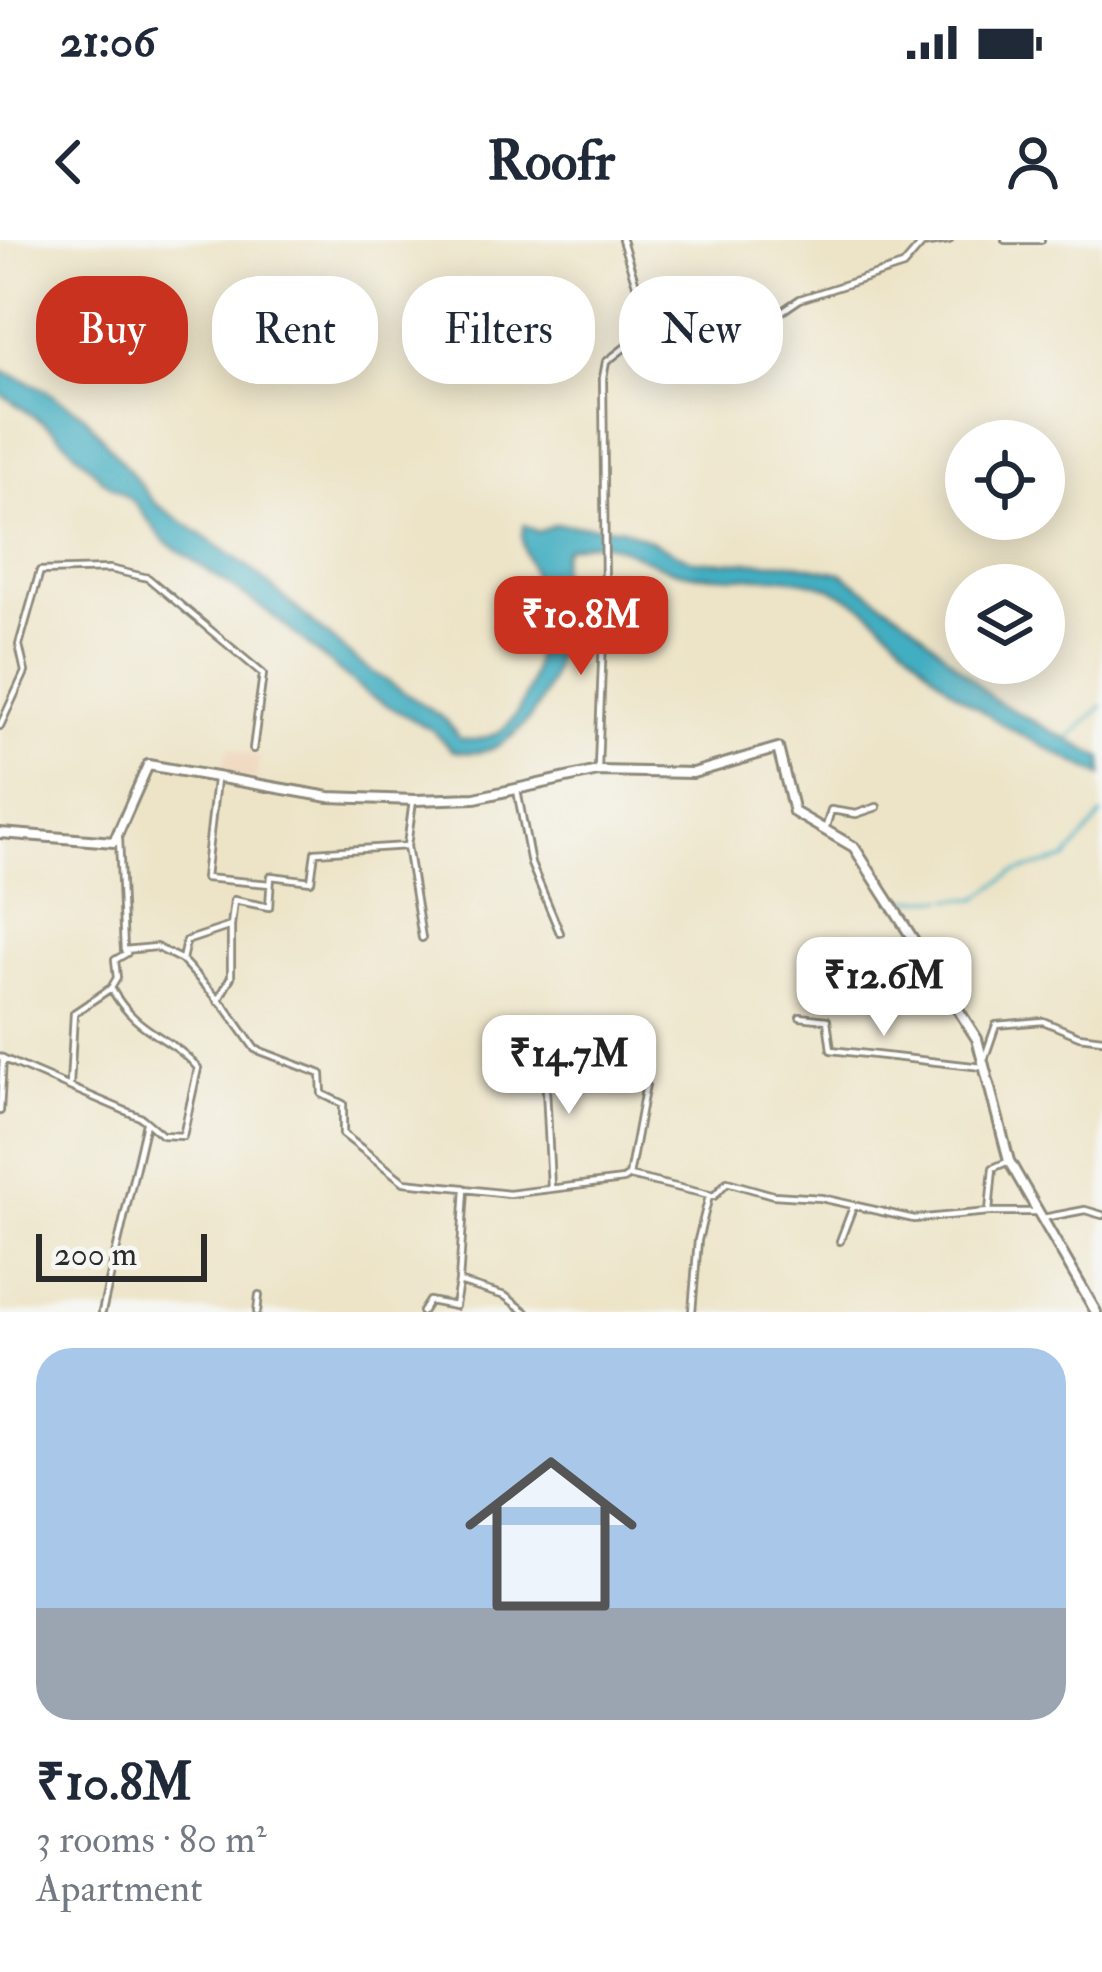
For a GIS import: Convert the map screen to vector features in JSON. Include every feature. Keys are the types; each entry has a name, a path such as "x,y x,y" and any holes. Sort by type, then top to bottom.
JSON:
{"main road":[{"path":"0,833 94,844 119,838 144,766 329,797 413,800 517,790 598,771 693,773 729,767 778,748 794,812 854,847 987,1062 1009,1161 1096,1312"}],"street":[{"path":"622,240 633,276"},
{"path":"783,311 800,299 903,266 922,244 949,240"},
{"path":"1005,240 1041,240"},
{"path":"598,771 605,586 604,366 619,354"},
{"path":"0,726 25,672 20,645 40,571 110,569 160,584 263,674 253,749"},
{"path":"216,780 206,878 310,881 315,852 407,847"},
{"path":"517,790 531,864 560,933"},
{"path":"413,800 407,847 422,938"},
{"path":"826,830 831,810 856,814 877,807"},
{"path":"119,838 124,874 120,936 127,953"},
{"path":"218,1001 231,977 234,900 268,907 271,880"},
{"path":"182,960 186,940 231,926"},
{"path":"70,1085 74,1013 111,988 117,978 115,960 156,947 182,960 255,1049 321,1074 322,1094 343,1104 340,1132 404,1182 509,1194 608,1185 629,1176 709,1196"},
{"path":"0,1111 2,1058 70,1085 162,1135 183,1136 198,1068 142,1030 111,988"},
{"path":"800,1017 827,1020 831,1050 987,1062 996,1025 1043,1021 1079,1036 1102,1039"},
{"path":"544,1049 551,1187"},
{"path":"629,1176 646,1084"},
{"path":"102,1312 146,1123"},
{"path":"988,1212 993,1168 1009,1161"},
{"path":"692,1312 698,1240 709,1196 727,1182 773,1196 821,1198 914,1219 988,1212 1039,1216 1085,1210 1102,1215"},
{"path":"422,1312 429,1301 455,1306 465,1189"},
{"path":"840,1241 853,1207"},
{"path":"459,1282 505,1297 526,1312"},
{"path":"257,1312 259,1295"}],"shaded area":[{"path":"229,747 260,758 256,781 222,773"}],"water":[{"path":"0,370 40,387 84,415 155,503 247,566 361,664 446,720 460,739 485,738 505,727 529,686 538,608 524,548 524,525 538,532 556,524 622,528 694,561 792,563 841,573 910,621 945,654 945,684 879,619 832,589 794,579 678,571 611,545 583,544 566,548 563,555 559,640 552,675 537,707 514,734 493,748 453,751 432,730 367,694 267,611 163,540 135,503 102,479 54,430 0,393"},
{"path":"945,684 977,684 994,700 1102,758 1102,776 1020,734"}],"waterway":[{"path":"1069,738 1102,706"},
{"path":"950,899 977,899 1013,873 1066,859 1102,815"},
{"path":"893,900 945,899"}]}
